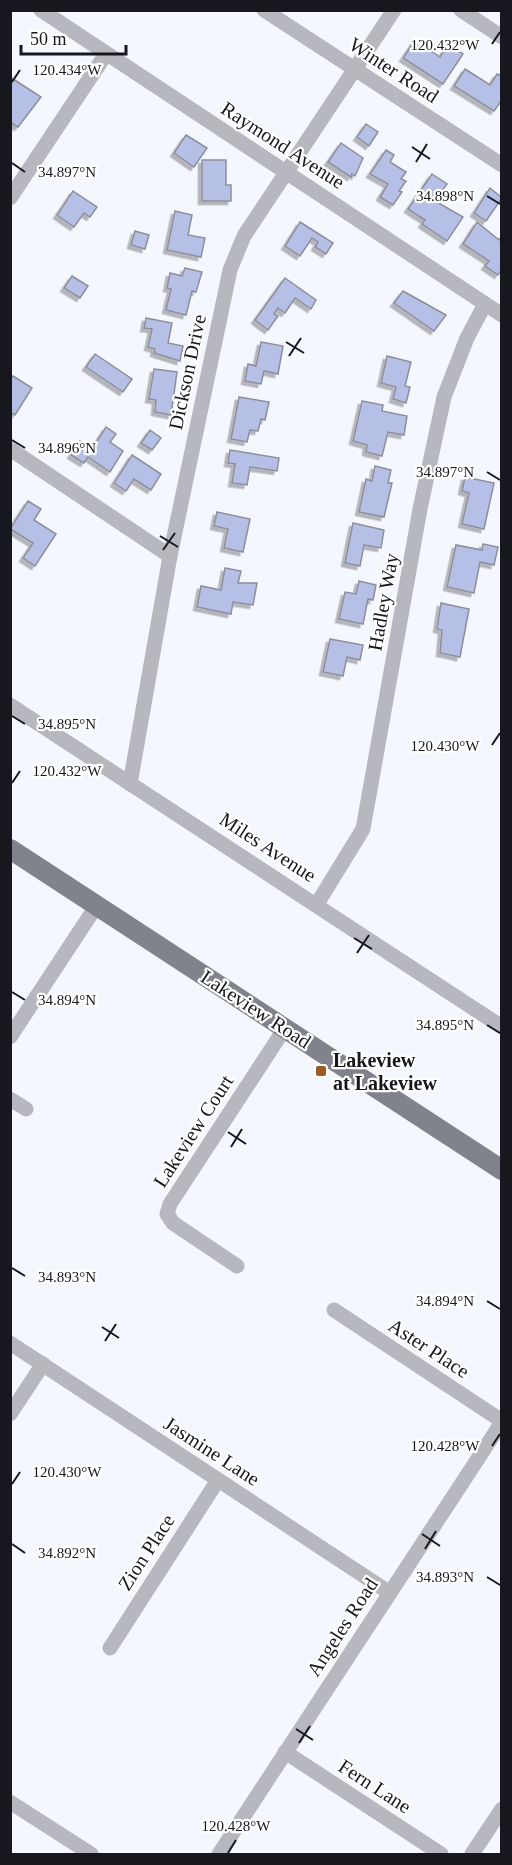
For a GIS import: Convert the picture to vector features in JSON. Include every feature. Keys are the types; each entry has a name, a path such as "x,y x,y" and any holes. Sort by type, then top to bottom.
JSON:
{"main road":[{"name":"Lakeview Road","path":"10,849 501,1170"}],"street":[{"name":"Raymond Avenue","path":"41,10 501,315"},
{"name":"Winter Road","path":"264,10 501,165"},
{"name":"Dickson Drive","path":"130,784 170,556 230,270 244,236 394,10"},
{"path":"461,10 501,37"},
{"path":"10,198 106,54"},
{"name":"Hadley Way","path":"317,904 363,829 420,509 444,397 467,338 485,304"},
{"path":"10,449 170,556"},
{"name":"Miles Avenue","path":"10,705 317,904 501,1027"},
{"path":"10,1037 97,905"},
{"name":"Lakeview Court","path":"237,1266 173,1223 167,1214 170,1204 285,1028"},
{"path":"10,1099 26,1109"},
{"name":"Aster Place","path":"334,1310 501,1422"},
{"name":"Jasmine Lane","path":"10,1343 390,1593"},
{"path":"10,1414 43,1364"},
{"name":"Angeles Road","path":"219,1854 501,1422"},
{"name":"Zion Place","path":"110,1648 218,1480"},
{"name":"Fern Lane","path":"285,1752 441,1854"},
{"path":"10,1802 91,1854"},
{"path":"472,1854 501,1809"}],"building":[{"path":"415,40 440,57 448,44 463,54 443,84 403,58"},
{"path":"465,69 490,85 497,74 502,76 502,100 494,111 454,86"},
{"path":"10,77 41,97 18,127 10,122"},
{"path":"366,124 378,132 369,146 357,137"},
{"path":"186,135 207,148 194,167 174,153"},
{"path":"341,143 363,158 355,176 352,174 351,177 328,162"},
{"path":"386,150 394,155 390,162 406,172 401,179 406,181 399,191 402,192 393,205 380,197 388,184 370,174"},
{"path":"202,160 226,160 226,185 231,185 231,201 202,201"},
{"path":"432,174 447,184 435,201 463,217 447,241 422,224 425,220 408,209"},
{"path":"490,188 502,198 486,221 474,213"},
{"path":"73,191 97,207 90,217 84,213 74,227 57,215"},
{"path":"175,211 192,215 188,235 205,238 201,257 167,250"},
{"path":"300,222 333,243 326,254 315,247 318,242 312,238 300,256 285,246"},
{"path":"477,222 499,240 502,236 502,269 498,275 485,266 489,261 463,244"},
{"path":"135,231 149,235 145,249 131,245"},
{"path":"185,268 202,272 196,292 192,291 186,315 166,310 171,289 167,288 170,273 182,276"},
{"path":"72,276 88,286 80,298 64,288"},
{"path":"285,278 316,300 311,309 295,298 285,313 278,308 274,314 278,316 268,330 255,320"},
{"path":"403,291 446,315 434,331 394,303"},
{"path":"146,318 172,323 168,343 183,346 180,361 154,353 155,349 148,347 152,329 144,328"},
{"path":"261,342 283,346 278,374 264,371 261,384 245,381 248,364 256,366"},
{"path":"95,354 132,379 123,392 86,367"},
{"path":"387,356 411,362 405,386 410,387 406,403 393,399 396,387 381,383"},
{"path":"154,369 177,372 171,415 155,412 156,400 149,399"},
{"path":"13,376 32,388 15,415 10,412 10,380"},
{"path":"239,397 269,402 265,420 261,419 258,431 250,430 247,442 231,439"},
{"path":"362,401 383,405 382,411 407,416 404,435 388,432 382,456 366,452 367,445 353,441"},
{"path":"106,427 116,434 110,442 123,451 110,472 88,457 84,463 71,455 80,441 92,449"},
{"path":"150,430 161,438 152,450 141,443"},
{"path":"230,450 279,458 277,471 250,467 247,485 232,483 235,464 228,463"},
{"path":"132,455 161,474 151,490 134,479 126,491 114,483"},
{"path":"375,466 391,470 388,483 392,483 384,517 359,512 366,479 372,481"},
{"path":"465,477 494,483 484,529 462,524 469,493 462,491"},
{"path":"28,501 41,509 34,520 56,534 35,566 23,558 33,543 10,529"},
{"path":"217,512 250,519 243,552 224,548 228,529 214,526"},
{"path":"353,523 384,530 381,548 364,545 360,566 345,563"},
{"path":"483,544 498,547 494,565 480,562 474,593 447,587 456,545 482,550"},
{"path":"225,568 241,571 238,583 257,583 253,605 233,602 231,614 197,607 201,586 221,590"},
{"path":"359,581 376,585 373,600 368,599 363,624 339,619 345,592 356,594"},
{"path":"441,603 469,609 460,657 440,653 442,630 437,629"},
{"path":"330,639 363,645 360,660 347,657 343,676 323,672"}],"place":[{"name":"Lakeview at Lakeview","path":"321,1071"}]}
